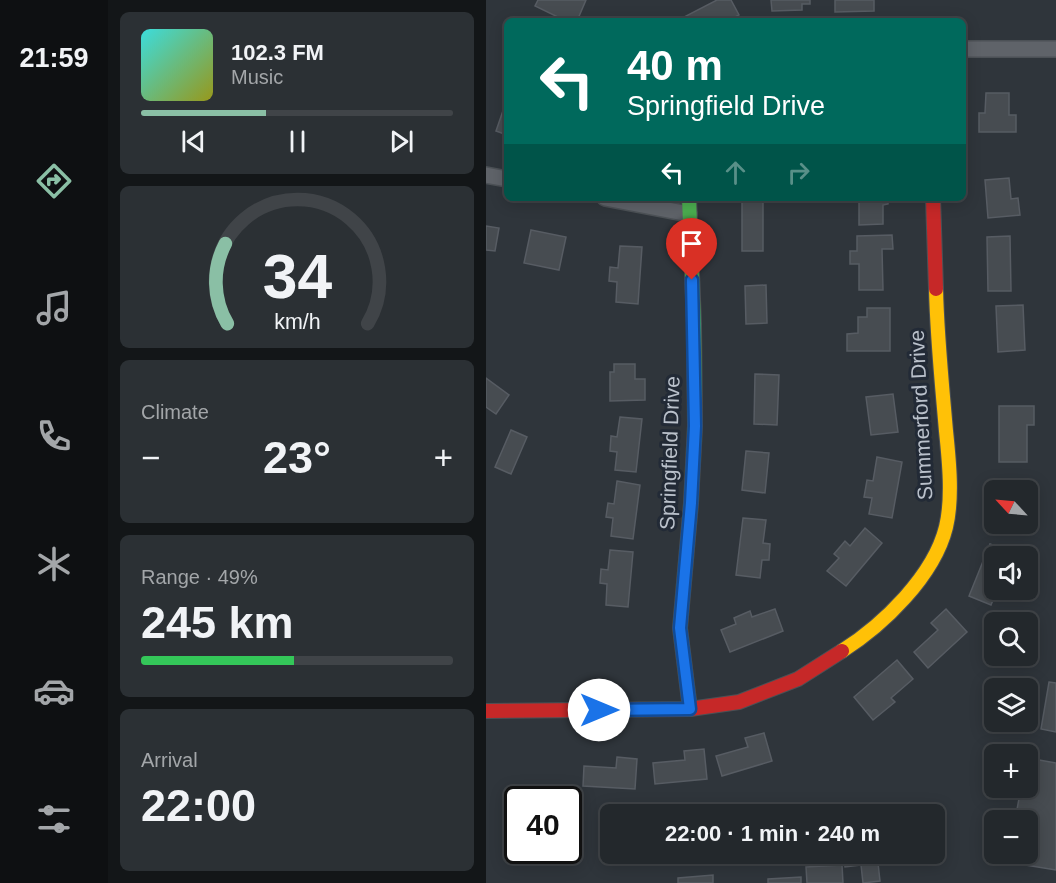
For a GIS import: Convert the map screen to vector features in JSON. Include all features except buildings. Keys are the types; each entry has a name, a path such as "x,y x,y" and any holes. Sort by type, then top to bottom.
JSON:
{"street":[{"path":"966,49 1056,49"},
{"path":"486,175 504,178"},
{"path":"621,201 689,214"},
{"name":"Springfield Drive","path":"689,201 695,426 680,628 690,709"},
{"name":"Summerford Drive","path":"486,711 690,709 739,702 798,679 862,638 893,609 930,567 946,527 950,477 936,303 933,201"}],"traffic: fast":[{"path":"689,201 695,426 680,628 690,709"}],"traffic: slow":[{"path":"842,651 874,628 905,598 930,563 940,545 946,527 950,479 936,289"}],"traffic: jam":[{"path":"933,201 936,289"},
{"path":"486,711 690,709 739,702 798,679 842,651"}],"route":[{"path":"599,710 690,709 680,628 695,426 692,280"}]}
